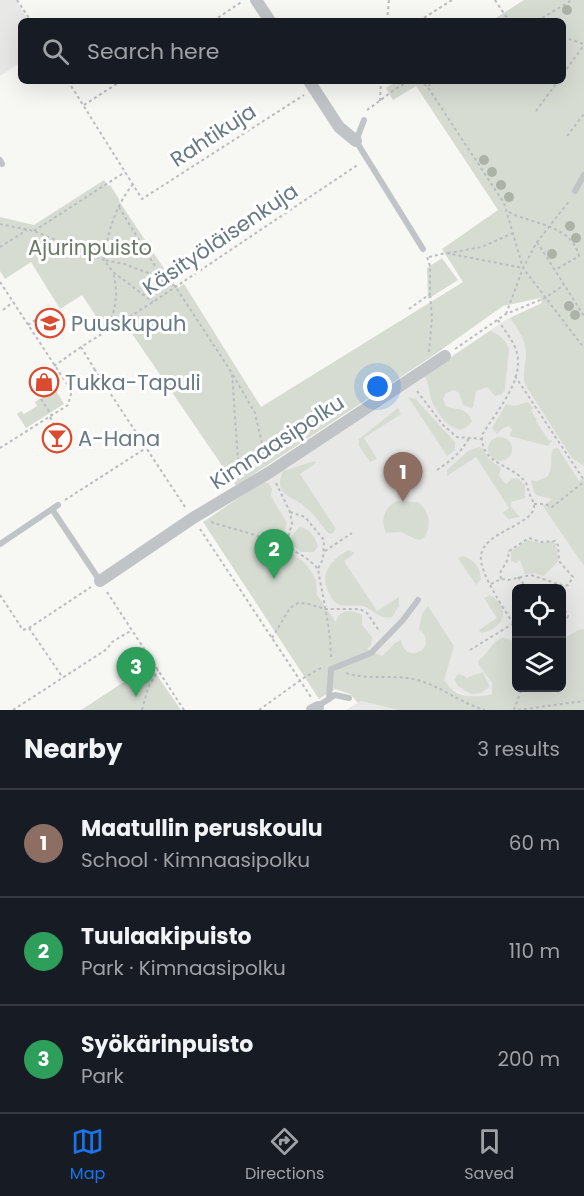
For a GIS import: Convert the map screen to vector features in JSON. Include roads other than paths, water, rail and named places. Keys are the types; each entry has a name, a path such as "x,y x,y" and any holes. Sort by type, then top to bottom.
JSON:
{"street":[{"path":"256,0 268,18"},
{"path":"311,84 339,128 356,141"},
{"name":"Kimnaasipolku","path":"100,581 445,356"}],"lane":[{"path":"364,120 356,141 423,249"},
{"path":"575,191 584,175"},
{"path":"0,544 55,507 100,581"},
{"path":"329,699 331,669 371,653 418,600"},
{"path":"315,708 335,695 349,698"}],"place":[{"name":"Puuskupuh","path":"50,323"},
{"name":"Tukka-Tapuli","path":"44,382"},
{"name":"A-Hana","path":"57,438"},
{"name":"Maatullin peruskoulu","path":"403,502"},
{"name":"Tuulaakipuisto","path":"274,579"},
{"name":"Syökärinpuisto","path":"136,697"}],"park label":[{"name":"Ajurinpuisto","path":"90,247"}]}
